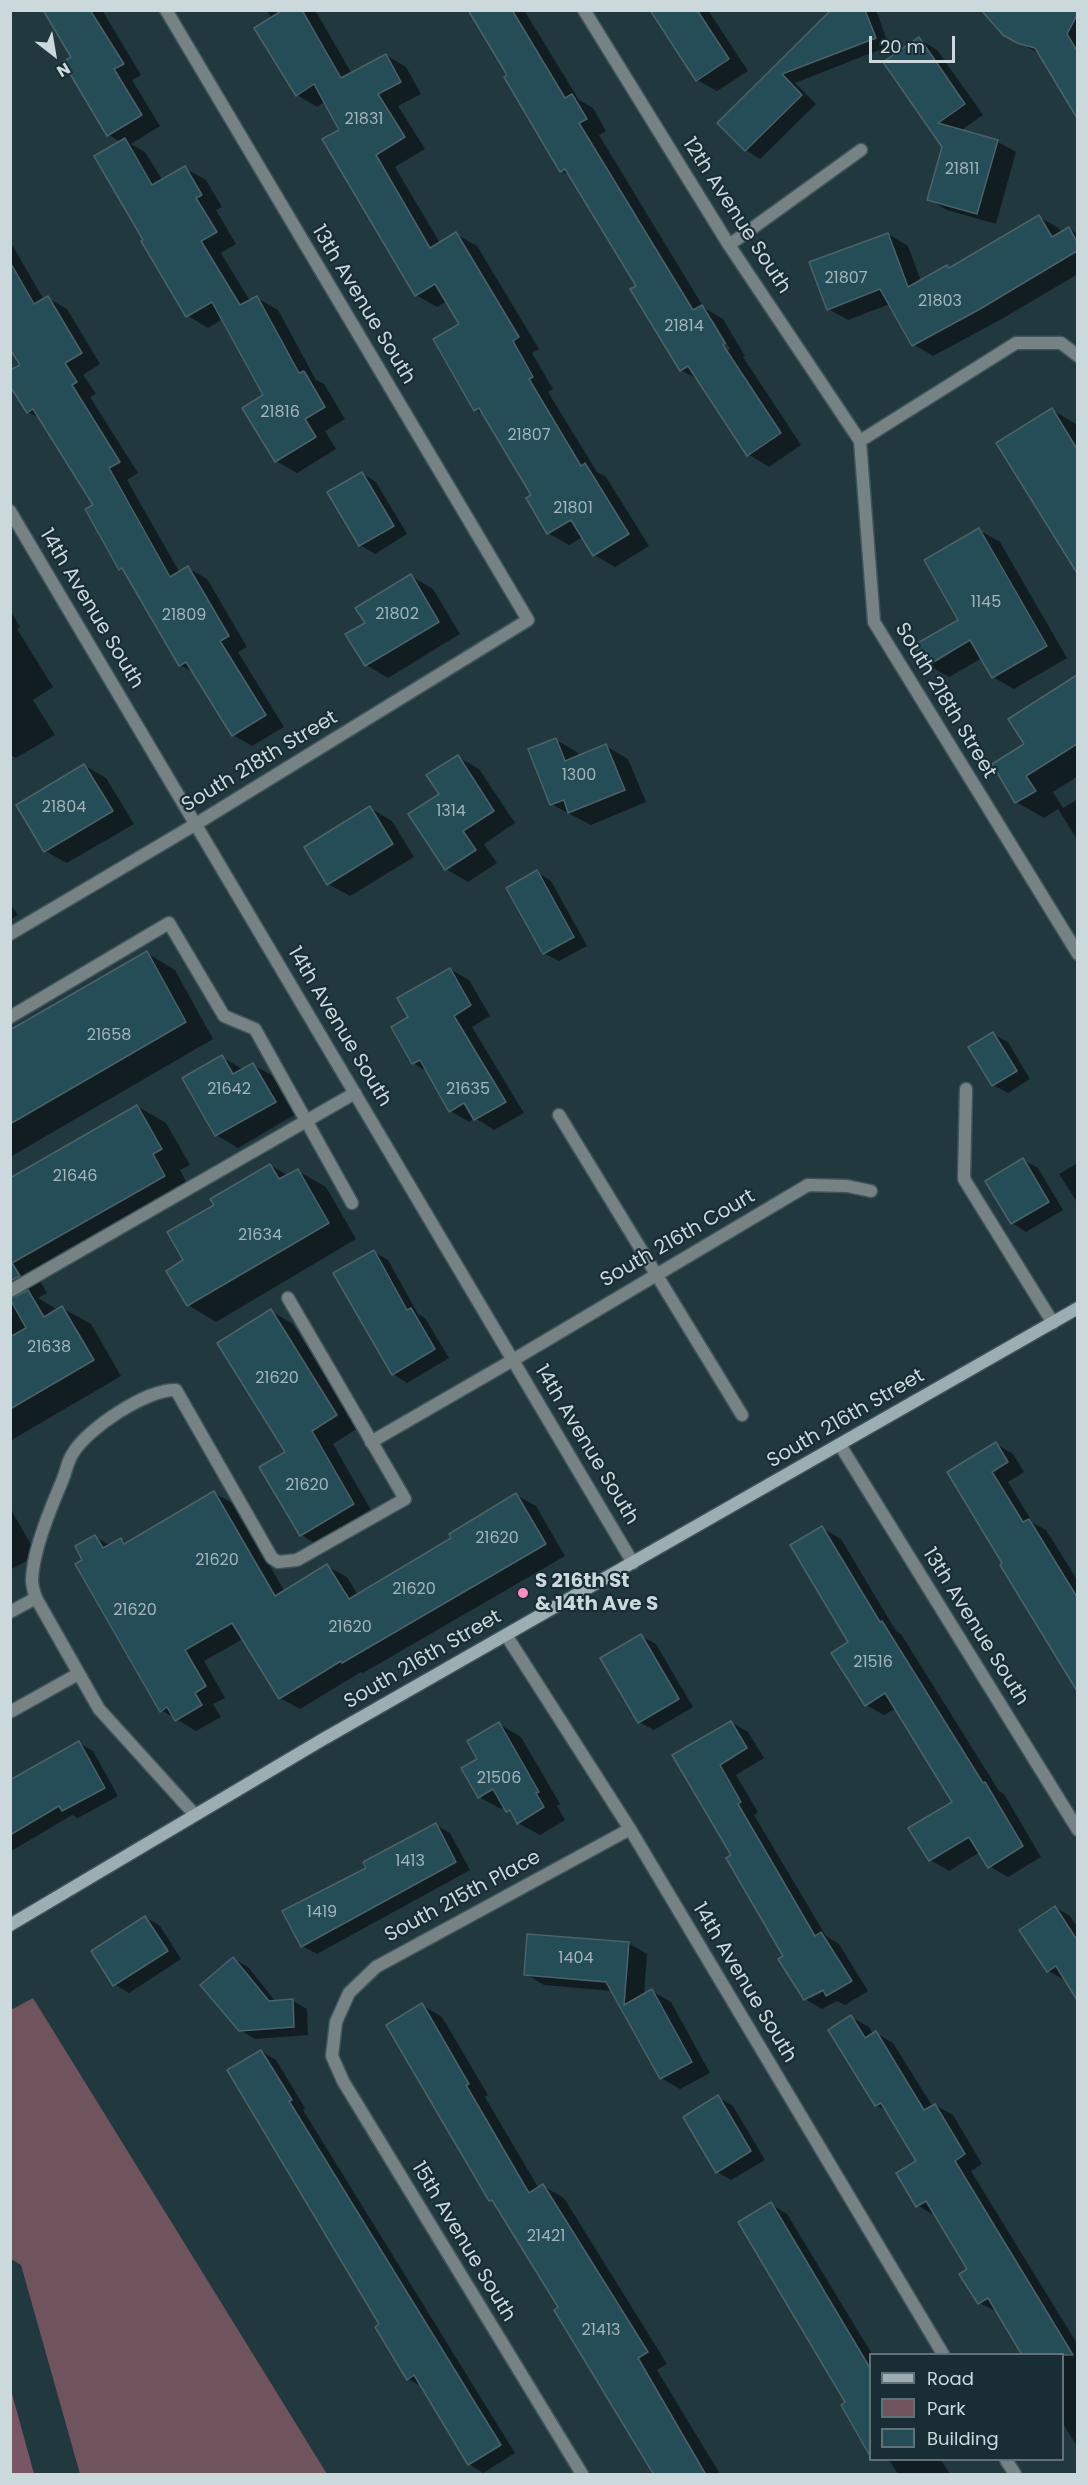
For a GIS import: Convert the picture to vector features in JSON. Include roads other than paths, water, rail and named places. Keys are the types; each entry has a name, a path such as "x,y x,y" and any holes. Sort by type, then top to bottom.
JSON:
{"main road":[{"name":"South 216th Street","path":"10,1925 506,1635 1077,1308"}],"street":[{"name":"13th Avenue South","path":"166,10 528,620"},
{"name":"12th Avenue South","path":"584,10 729,245 860,441"},
{"path":"729,245 861,150"},
{"path":"860,441 1016,343 1061,343 1077,356"},
{"name":"South 218th Street","path":"860,441 874,622 1077,954"},
{"name":"14th Avenue South","path":"10,511 633,1563"},
{"name":"South 218th Street","path":"10,934 196,824 528,620"},
{"path":"10,1017 169,923 224,1016 255,1029 352,1203"},
{"path":"966,1089 964,1179 1053,1323"},
{"path":"10,1291 355,1093"},
{"path":"559,1115 742,1415"},
{"name":"South 216th Court","path":"371,1442 808,1185 846,1186 871,1191"},
{"path":"195,1815 99,1709 36,1598 32,1582 33,1569 47,1517 73,1452 113,1415 152,1394 168,1390 176,1390 272,1558 278,1562 297,1560 405,1499 288,1298"},
{"name":"13th Avenue South","path":"840,1445 1077,1830"},
{"path":"10,1612 36,1598"},
{"name":"14th Avenue South","path":"506,1635 630,1829 942,2353"},
{"path":"10,1712 78,1674"},
{"name":"South 215th Place","path":"336,2022 349,1993 376,1967 630,1829"},
{"name":"15th Avenue South","path":"336,2022 332,2056 343,2081 582,2475"},
{"path":"1007,2461 1015,2475"}],"place":[{"name":"S 216th St & 14th Ave S","path":"523,1593"}]}
